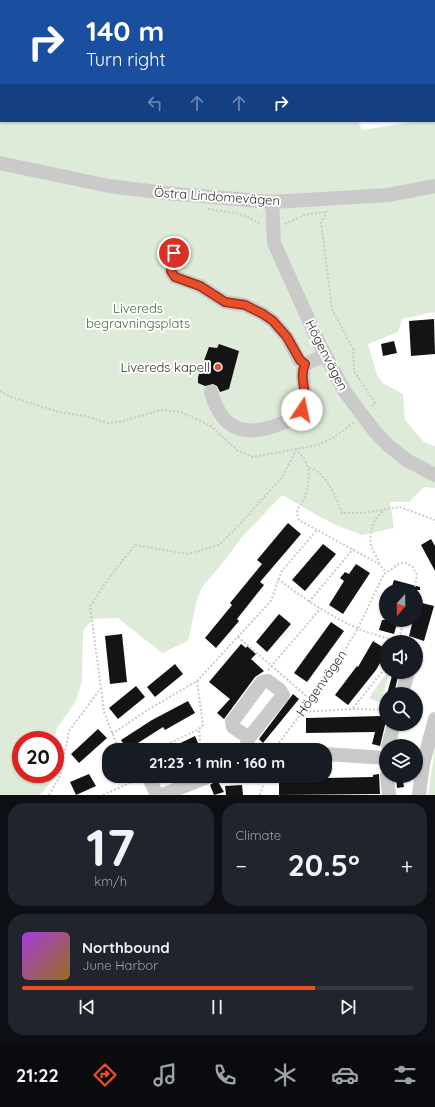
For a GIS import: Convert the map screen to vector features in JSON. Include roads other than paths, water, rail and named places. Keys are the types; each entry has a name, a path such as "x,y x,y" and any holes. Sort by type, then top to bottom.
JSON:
{"street":[{"name":"Östra Lindomevägen","path":"0,163 109,186 166,193 272,202 388,195 435,186"},
{"name":"Högenvägen","path":"272,202 274,244 345,392 363,416 389,446 408,461 435,475"},
{"path":"174,253 171,271 175,277 200,286 225,302 245,305 263,314 273,321 287,337 300,360 305,364"},
{"path":"305,364 326,355"},
{"path":"211,392 216,409 234,426 248,431 265,430 289,421 302,410 306,397 302,378 305,364"},
{"name":"Högenvägen","path":"264,680 268,681 280,690 283,696 247,744 233,727 232,722 264,680"},
{"path":"423,754 435,719"},
{"path":"332,754 379,757"},
{"path":"151,783 157,795"},
{"path":"162,795 191,783"},
{"path":"388,783 389,795"},
{"path":"419,783 419,795"}],"place":[{"name":"Livereds kapell","path":"218,367"}],"park label":[{"name":"Livereds begravningsplats","path":"138,316"}]}
